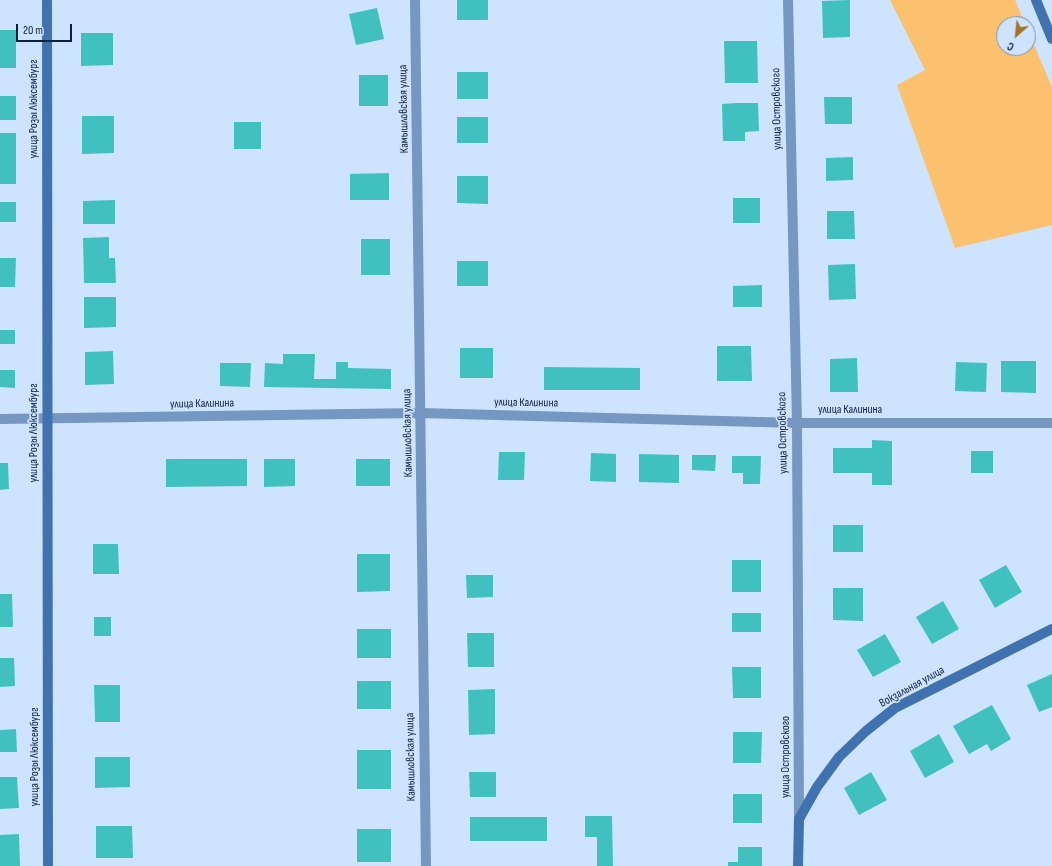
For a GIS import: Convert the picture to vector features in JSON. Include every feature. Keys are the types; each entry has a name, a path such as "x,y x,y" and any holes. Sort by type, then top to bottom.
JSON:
{"street":[{"name":"улица Розы Люксембург","path":"47,0 48,866"},
{"name":"Камышловская улица","path":"415,0 426,866"},
{"name":"улица Островского","path":"788,0 797,423 798,866"},
{"path":"1036,0 1052,39"},
{"name":"улица Калинина","path":"0,419 420,413 797,423 1052,423"},
{"name":"Вокзальная улица","path":"799,820 817,787 840,757 866,731 890,713 1052,629"}],"shaded area":[{"path":"890,0 1015,0 1022,16 996,16 996,56 1036,56 1036,50 1052,87 1052,225 955,248 897,85 925,70"}],"building":[{"path":"457,0 488,0 488,20 457,20"},
{"path":"850,0 850,37 823,38 822,1"},
{"path":"377,8 384,39 356,45 349,14"},
{"path":"0,30 16,30 16,68 0,68"},
{"path":"81,33 113,33 113,65 81,66"},
{"path":"724,41 757,41 758,83 725,83"},
{"path":"457,72 488,72 488,99 457,99"},
{"path":"359,75 388,75 388,106 359,106"},
{"path":"0,96 16,96 16,120 0,120"},
{"path":"824,97 852,97 852,124 825,124"},
{"path":"758,103 759,131 745,132 745,141 723,141 722,104"},
{"path":"82,116 114,116 114,153 82,154"},
{"path":"457,117 488,117 488,143 457,143"},
{"path":"234,122 261,122 261,149 234,149"},
{"path":"0,133 16,133 16,184 0,184"},
{"path":"853,157 853,180 826,181 826,158"},
{"path":"389,173 389,200 350,200 350,174"},
{"path":"457,176 488,176 488,204 457,203"},
{"path":"733,198 760,198 760,223 733,223"},
{"path":"115,200 115,224 83,224 83,201"},
{"path":"0,202 16,202 16,222 0,222"},
{"path":"827,211 854,211 855,239 827,239"},
{"path":"109,237 109,258 115,258 116,283 84,283 83,238"},
{"path":"361,239 390,239 390,275 361,275"},
{"path":"0,258 16,258 15,287 0,287"},
{"path":"457,261 488,261 488,286 457,286"},
{"path":"855,264 856,299 829,300 828,265"},
{"path":"762,285 762,307 733,307 733,286"},
{"path":"84,297 116,297 116,327 84,328"},
{"path":"0,330 15,330 15,344 0,344"},
{"path":"717,346 751,346 752,381 717,381"},
{"path":"460,348 493,348 493,378 460,378"},
{"path":"113,351 114,384 85,385 85,352"},
{"path":"283,354 315,354 314,379 336,379 336,362 348,362 348,368 391,369 391,389 264,387 265,363 283,364"},
{"path":"857,358 858,392 830,392 830,359"},
{"path":"1001,361 1036,361 1036,393 1001,392"},
{"path":"956,362 987,363 986,392 955,391"},
{"path":"220,363 251,363 250,387 220,386"},
{"path":"544,367 640,368 640,390 544,390"},
{"path":"0,370 15,370 15,388 0,387"},
{"path":"872,440 892,441 892,485 872,485 872,473 833,473 833,448 872,448"},
{"path":"971,451 993,451 993,473 971,473"},
{"path":"499,452 525,452 524,480 498,480"},
{"path":"591,453 616,454 616,482 590,481"},
{"path":"639,454 679,455 679,483 639,482"},
{"path":"692,455 716,455 715,471 692,470"},
{"path":"732,456 761,456 760,484 743,484 743,473 732,473"},
{"path":"166,459 247,459 247,486 166,487"},
{"path":"264,459 295,459 295,486 264,487"},
{"path":"356,459 390,459 390,486 356,486"},
{"path":"0,463 8,463 9,489 0,490"},
{"path":"833,525 863,525 863,552 833,552"},
{"path":"93,544 118,544 119,574 93,574"},
{"path":"357,554 390,554 390,591 357,592"},
{"path":"732,560 761,560 761,592 732,592"},
{"path":"1006,565 1022,592 995,608 979,580"},
{"path":"466,575 493,575 493,597 467,598"},
{"path":"833,588 863,588 863,621 833,620"},
{"path":"0,594 12,594 13,627 0,627"},
{"path":"943,601 959,629 932,644 916,617"},
{"path":"732,613 761,613 761,632 732,632"},
{"path":"94,617 111,617 111,636 94,636"},
{"path":"357,629 391,629 391,658 357,658"},
{"path":"467,633 494,633 494,667 468,667"},
{"path":"885,634 901,662 873,677 857,650"},
{"path":"0,658 14,658 15,686 0,687"},
{"path":"732,667 761,667 761,698 733,698"},
{"path":"1052,674 1052,707 1039,712 1027,685"},
{"path":"357,681 391,681 391,709 357,709"},
{"path":"94,685 120,685 120,722 95,722"},
{"path":"495,689 495,734 469,735 468,690"},
{"path":"992,705 1011,739 991,751 987,744 969,754 953,726"},
{"path":"16,729 17,752 0,752 0,730"},
{"path":"733,732 762,732 761,763 733,763"},
{"path":"939,734 954,762 925,778 910,751"},
{"path":"357,750 391,750 391,789 357,789"},
{"path":"95,757 130,757 130,787 95,788"},
{"path":"469,772 496,772 496,797 470,797"},
{"path":"871,772 887,800 859,815 844,788"},
{"path":"0,777 17,777 19,808 0,809"},
{"path":"733,794 762,794 762,823 733,823"},
{"path":"585,816 612,816 613,866 597,866 597,837 585,837"},
{"path":"470,817 547,817 547,841 470,841"},
{"path":"96,826 132,826 133,858 96,858"},
{"path":"357,829 391,829 391,862 357,862"},
{"path":"19,834 20,866 0,866 0,835"},
{"path":"738,847 762,847 762,866 728,866 728,862 738,862"}]}
